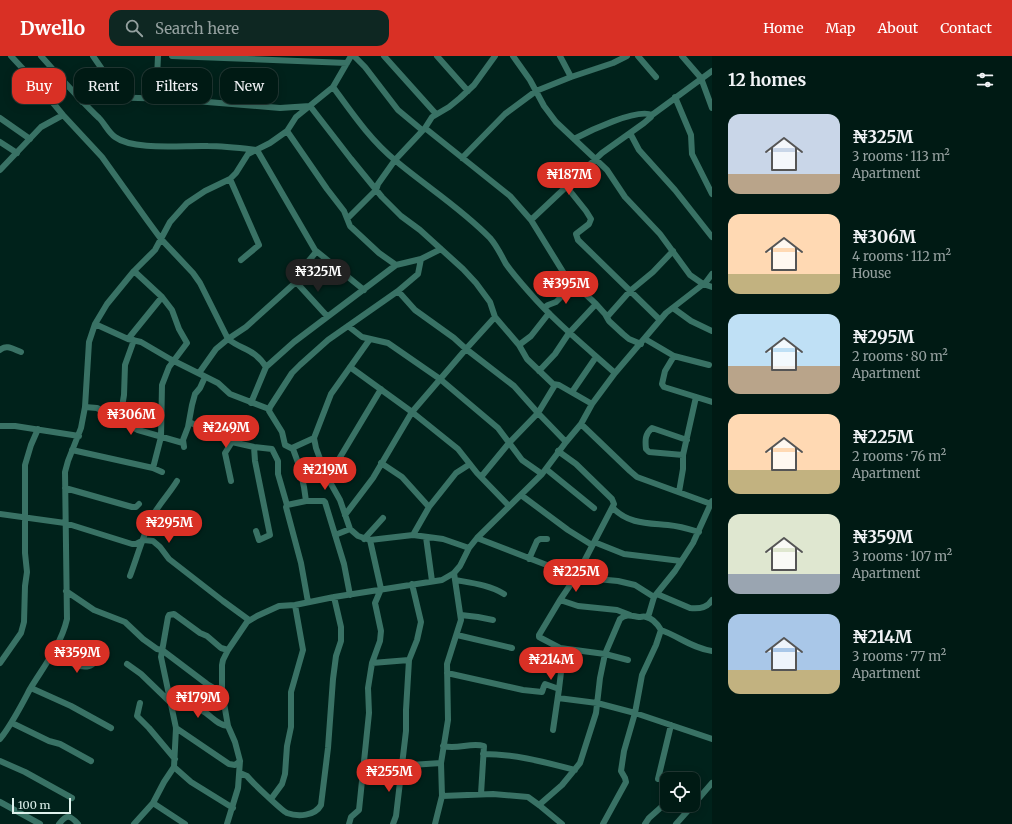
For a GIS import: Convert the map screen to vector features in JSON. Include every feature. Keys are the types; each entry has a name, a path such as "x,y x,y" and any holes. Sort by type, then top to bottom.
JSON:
{"street":[{"path":"11,56 22,68"},
{"path":"41,56 51,68"},
{"path":"93,56 101,68"},
{"path":"157,68 158,56"},
{"path":"172,56 254,58 347,63"},
{"path":"0,739 12,723 31,688 53,653 66,627 68,607 66,591 65,472 72,450 79,436 85,407 88,348 95,324 107,304 134,270 155,250 170,222 187,203 205,191 230,179 236,173 248,154 287,131 296,117 333,87 352,56 365,66 398,110 502,189 531,220 565,275 596,304 623,334 629,339 643,341 674,356 709,365"},
{"path":"384,56 436,114"},
{"path":"437,56 468,91"},
{"path":"348,218 376,190 378,184 395,160 436,114 449,107 468,91 495,56"},
{"path":"513,56 523,69 544,106 556,122 607,170 625,197 673,251 690,275 703,284 712,287"},
{"path":"560,56 571,77"},
{"path":"462,158 505,114 536,91 613,63 627,56"},
{"path":"638,56 656,77"},
{"path":"682,56 701,78 712,108"},
{"path":"531,220 566,186 616,142 648,120 652,115 675,97 712,71"},
{"path":"66,84 74,93"},
{"path":"333,87 365,128 395,160 490,238 499,249 518,280 569,333 615,373"},
{"path":"675,97 691,135 693,155 712,194"},
{"path":"212,103 280,108 310,106"},
{"path":"54,104 102,157 161,238 193,273 200,283 228,338 256,355 266,367"},
{"path":"84,104 115,137 131,143 155,146 208,146 257,150"},
{"path":"310,106 376,190 401,216 420,230 463,269 483,292 490,302 495,317 519,345 526,359 553,384 560,385 592,404"},
{"path":"574,139 614,121 644,113 652,115"},
{"path":"0,170 46,123 63,115"},
{"path":"0,118 30,139"},
{"path":"287,131 348,218 348,222 353,229 379,253 396,265"},
{"path":"630,133 639,150 675,190 712,236"},
{"path":"0,142 16,154"},
{"path":"257,150 316,252 364,290"},
{"path":"230,179 259,245 241,260"},
{"path":"566,186 591,219 589,224 578,232 576,236 660,320"},
{"path":"251,403 266,367 326,316 364,290 396,265 421,259 441,249"},
{"path":"607,317 630,291 673,251"},
{"path":"85,407 97,408 138,430 161,436 183,445 192,405 200,388 202,375 212,352 228,338 246,327 296,282 302,275 307,263 316,252"},
{"path":"269,409 292,373 328,340 398,291 418,274 421,259"},
{"path":"134,270 162,297 172,310 179,329 187,343 169,367 162,386 161,436 153,468"},
{"path":"435,824 442,796 441,763 448,720 447,664 461,620 454,577 469,548 477,538 544,471 558,451 581,424 592,404 615,373 660,320 703,284 712,274"},
{"path":"296,282 326,316"},
{"path":"519,345 531,336 548,305 556,302 574,284"},
{"path":"398,291 415,310 454,338 514,386 566,442"},
{"path":"120,419 124,395 126,360 131,339 162,297"},
{"path":"539,371 555,354 569,333 596,304"},
{"path":"673,308 691,321 712,331"},
{"path":"345,515 363,493 412,412 495,317"},
{"path":"95,324 141,342 221,385 230,394 269,409 282,432 285,444 292,448 298,462 305,488 306,501"},
{"path":"348,326 362,337 388,342 440,379 498,428 522,460 544,471 594,508"},
{"path":"370,339 331,394 314,438 326,475 340,500 350,529 358,536 367,540 413,535 426,536 443,539 469,548"},
{"path":"0,350 3,347 7,347 21,352"},
{"path":"674,356 665,372 662,384 664,387 712,402"},
{"path":"572,392 596,357"},
{"path":"350,367 412,412 458,449 481,478 509,506"},
{"path":"481,478 510,443 538,413 555,385"},
{"path":"339,459 381,389"},
{"path":"679,492 684,469 683,455 696,397"},
{"path":"189,422 232,442 272,449 277,457 278,474 287,505 286,507 308,602"},
{"path":"560,600 578,606 618,610 640,617 646,616 649,614 656,596 681,561 699,532 712,503 637,477 581,424"},
{"path":"0,426 15,426 79,436"},
{"path":"683,455 649,452 646,449 645,439 648,432 652,428 687,440"},
{"path":"0,663 20,633 24,622 27,572 25,553 25,465 29,450 38,429"},
{"path":"292,448 314,438"},
{"path":"231,481 225,453 232,442"},
{"path":"254,447 255,461 270,535 259,540 256,531"},
{"path":"72,450 102,458 153,468 162,472"},
{"path":"558,451 576,464 614,501 613,508 577,575 538,636 553,645 574,651 605,654 628,660"},
{"path":"381,463 402,477 430,506"},
{"path":"413,535 430,506 456,473 470,464"},
{"path":"130,576 151,519 177,481"},
{"path":"66,488 136,507 139,504"},
{"path":"521,495 568,530 593,544 624,554 681,561"},
{"path":"287,505 306,501 324,500 344,564 350,595"},
{"path":"613,508 626,518 635,522 670,525 699,532"},
{"path":"0,514 65,523 132,544 136,544 144,540 150,540 156,544 169,559 249,620"},
{"path":"367,540 383,518"},
{"path":"335,535 350,529"},
{"path":"426,536 432,581"},
{"path":"477,538 570,574 629,584 641,588 656,596 690,608 696,609 706,606 712,600"},
{"path":"529,559 537,541 540,539 547,539"},
{"path":"349,824 351,817 359,810 369,713 367,693 372,663 380,637 375,603 381,589 367,540"},
{"path":"227,824 238,788 240,761 235,742 228,726 222,689 222,665 228,650 249,620 279,606 295,605 454,577 497,590 504,594"},
{"path":"393,824 396,816 406,731 409,660 417,640 421,622 412,584"},
{"path":"66,591 94,610 125,622 143,640 157,649 162,650 207,684 214,688 222,689"},
{"path":"240,773 247,776 286,812 302,814 313,813 318,810 321,805 328,748 333,679 336,656 341,641 340,627 334,597"},
{"path":"271,799 282,784 285,774 287,746 291,727 291,692 303,650 295,605"},
{"path":"134,824 154,803 174,767 176,728 161,657 168,617 172,614 178,617 200,633 207,636 221,648 228,650"},
{"path":"461,615 493,620"},
{"path":"539,805 562,785 575,770 582,757 596,713 600,678 605,654 620,619 624,616 630,615"},
{"path":"646,616 655,622 661,630 698,647 712,651"},
{"path":"603,824 626,782 626,778 621,771 621,767 635,713 642,675 656,645 661,630"},
{"path":"457,635 512,648"},
{"path":"553,730 562,662 566,653 571,653 574,651"},
{"path":"53,653 75,664 83,666 92,664 99,658"},
{"path":"372,663 409,660"},
{"path":"127,664 171,700 192,704 220,724 228,726"},
{"path":"447,672 523,690 542,692 545,684 559,689"},
{"path":"31,688 71,706 111,728"},
{"path":"558,698 597,703 635,713 712,739"},
{"path":"140,703 137,716 175,759"},
{"path":"12,723 49,741 60,744 91,761"},
{"path":"658,779 670,726"},
{"path":"176,728 229,764 236,765 240,761"},
{"path":"443,746 452,748 466,746 484,747 481,794"},
{"path":"483,754 502,754 525,757 575,770"},
{"path":"0,761 25,772 72,798"},
{"path":"362,774 411,765 441,763"},
{"path":"174,767 191,782 233,808"},
{"path":"700,797 712,783"},
{"path":"442,796 492,794 528,797 562,824"},
{"path":"0,802 40,824"},
{"path":"154,803 185,824"},
{"path":"645,824 660,809"},
{"path":"676,824 687,812"},
{"path":"59,824 64,818 69,817 78,824"}]}
